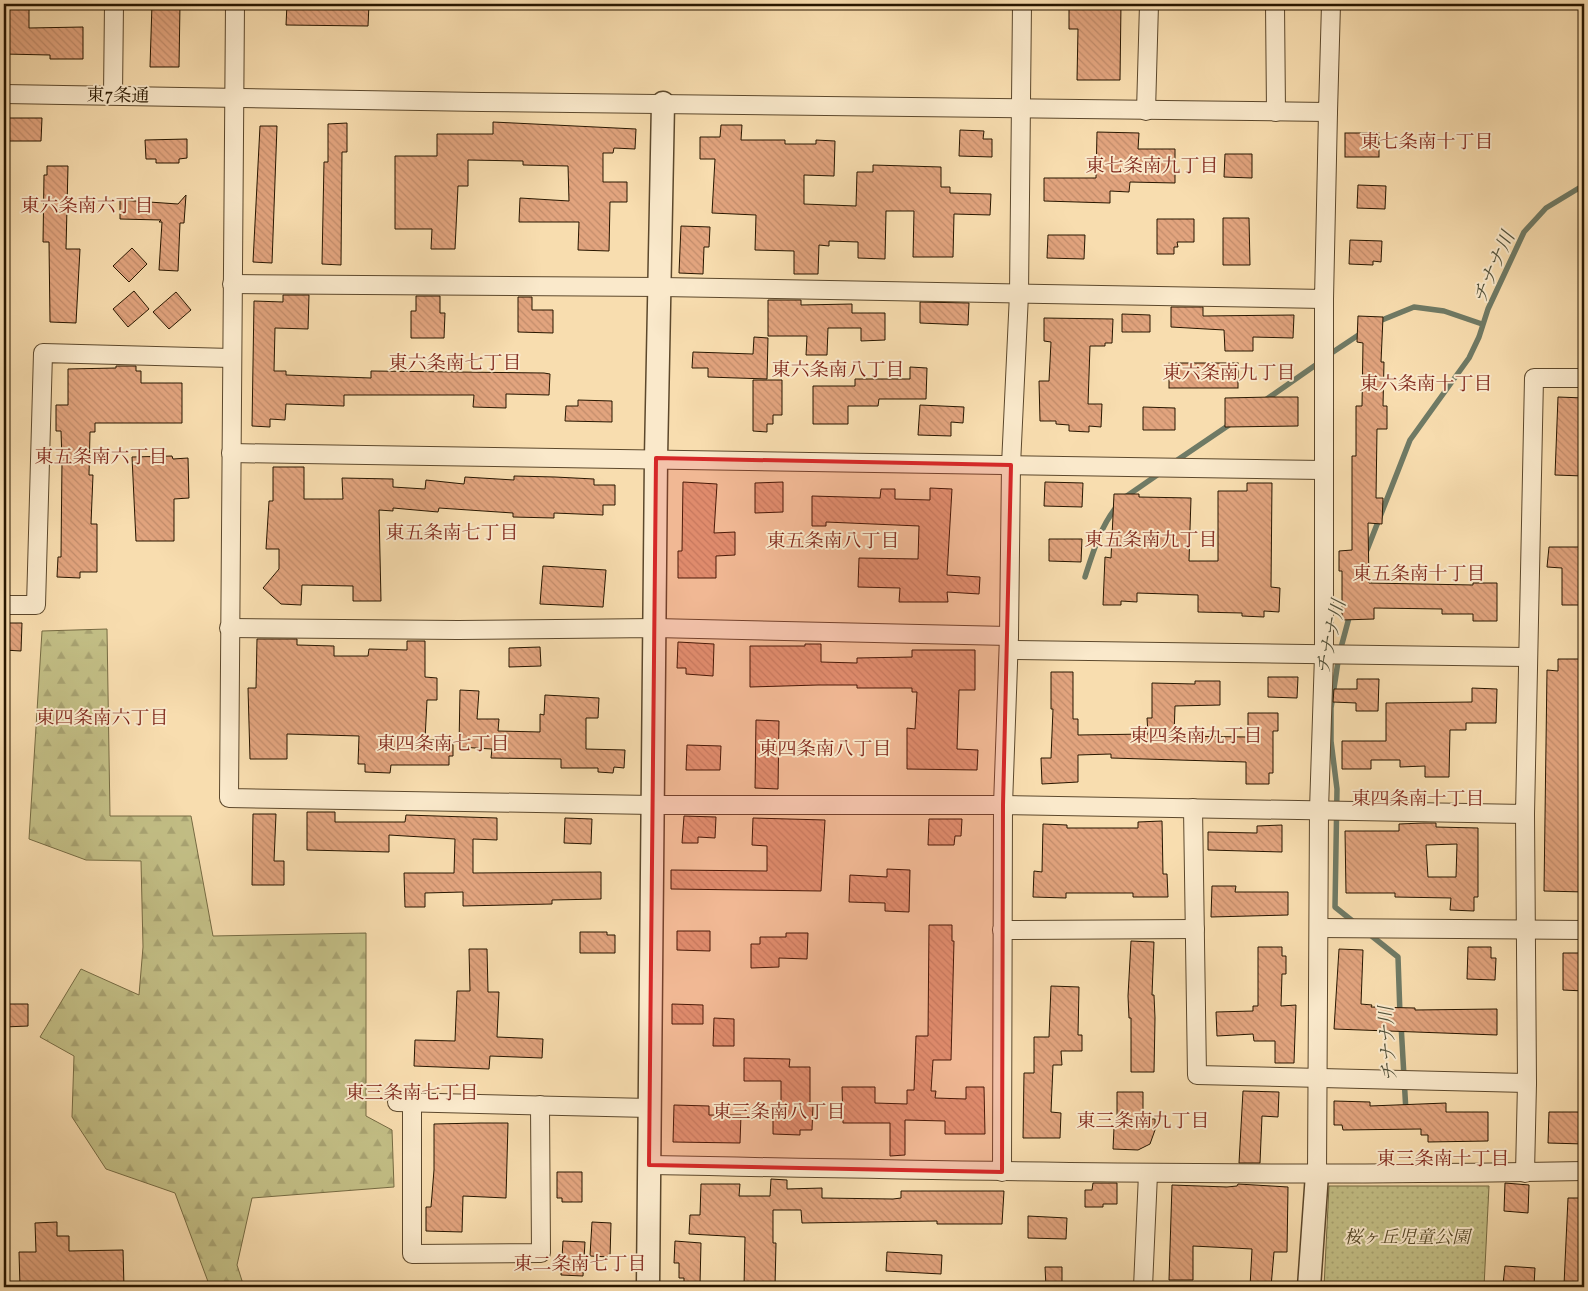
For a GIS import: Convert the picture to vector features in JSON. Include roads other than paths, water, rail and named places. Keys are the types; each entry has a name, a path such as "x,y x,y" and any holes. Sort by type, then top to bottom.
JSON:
{"street":[{"path":"113,95 114,4"},
{"path":"235,4 230,452 229,798 652,805 1003,805 1525,814"},
{"path":"1002,1172 1003,805 1009,643 1011,465 1019,294 1022,4"},
{"path":"1146,111 1149,4"},
{"path":"1275,4 1276,112"},
{"path":"1309,1287 1317,1174 1318,928 1324,655 1324,300 1331,4"},
{"name":"東7条通","path":"4,94 481,102 1328,112"},
{"path":"648,1287 656,458 661,288 663,103"},
{"path":"232,284 661,288 1324,300"},
{"path":"4,604 36,605 43,353 231,358"},
{"path":"1525,1172 1527,1083 1525,814 1534,378 1584,378"},
{"path":"230,452 1323,470"},
{"path":"229,628 458,630 655,628 1324,655 1528,657"},
{"path":"1194,808 1197,1075 1527,1083"},
{"path":"1318,928 1584,930"},
{"path":"1002,930 1195,929"},
{"path":"540,1105 540,1253 412,1254 405,1102 540,1105 649,1108"},
{"path":"649,1165 1148,1174 1584,1172"},
{"path":"1143,1287 1148,1174"}],"waterway":[{"name":"チナナ川","path":"1367,550 1410,440 1469,358 1479,337 1488,309 1524,232 1546,208 1584,185"},
{"path":"1377,322 1414,307 1444,311 1482,324"},
{"path":"1327,356 1363,332"},
{"path":"1264,401 1320,362"},
{"path":"1173,463 1232,423"},
{"path":"1124,498 1160,473"},
{"path":"1085,577 1102,530 1118,505"},
{"name":"チナナ川","path":"1350,614 1339,655 1331,708 1331,741 1337,789 1335,907 1355,923"},
{"name":"チナナ川","path":"1368,933 1398,957 1400,1015"},
{"name":"チナナ川","path":"1401,1024 1406,1112"}],"district":[{"name":"東七条南十丁目","path":"1427,141"},
{"name":"東七条南九丁目","path":"1152,165"},
{"name":"東六条南六丁目","path":"87,205"},
{"name":"東六条南七丁目","path":"455,362"},
{"name":"東六条南八丁目","path":"838,369"},
{"name":"東六条南九丁目","path":"1229,372"},
{"name":"東六条南十丁目","path":"1426,383"},
{"name":"東五条南六丁目","path":"101,456"},
{"name":"東五条南七丁目","path":"452,532"},
{"name":"東五条南九丁目","path":"1151,539"},
{"name":"東五条南八丁目","path":"833,540"},
{"name":"東五条南十丁目","path":"1419,573"},
{"name":"東四条南六丁目","path":"102,717"},
{"name":"東四条南九丁目","path":"1196,735"},
{"name":"東四条南七丁目","path":"443,743"},
{"name":"東四条南八丁目","path":"825,748"},
{"name":"東四条南十丁目","path":"1418,798"},
{"name":"東三条南七丁目","path":"412,1092"},
{"name":"東三条南八丁目","path":"779,1111"},
{"name":"東三条南九丁目","path":"1143,1120"},
{"name":"東三条南十丁目","path":"1443,1158"},
{"name":"東二条南七丁目","path":"580,1263"}],"park label":[{"name":"桜ヶ丘児童公園","path":"1407,1237"}]}
